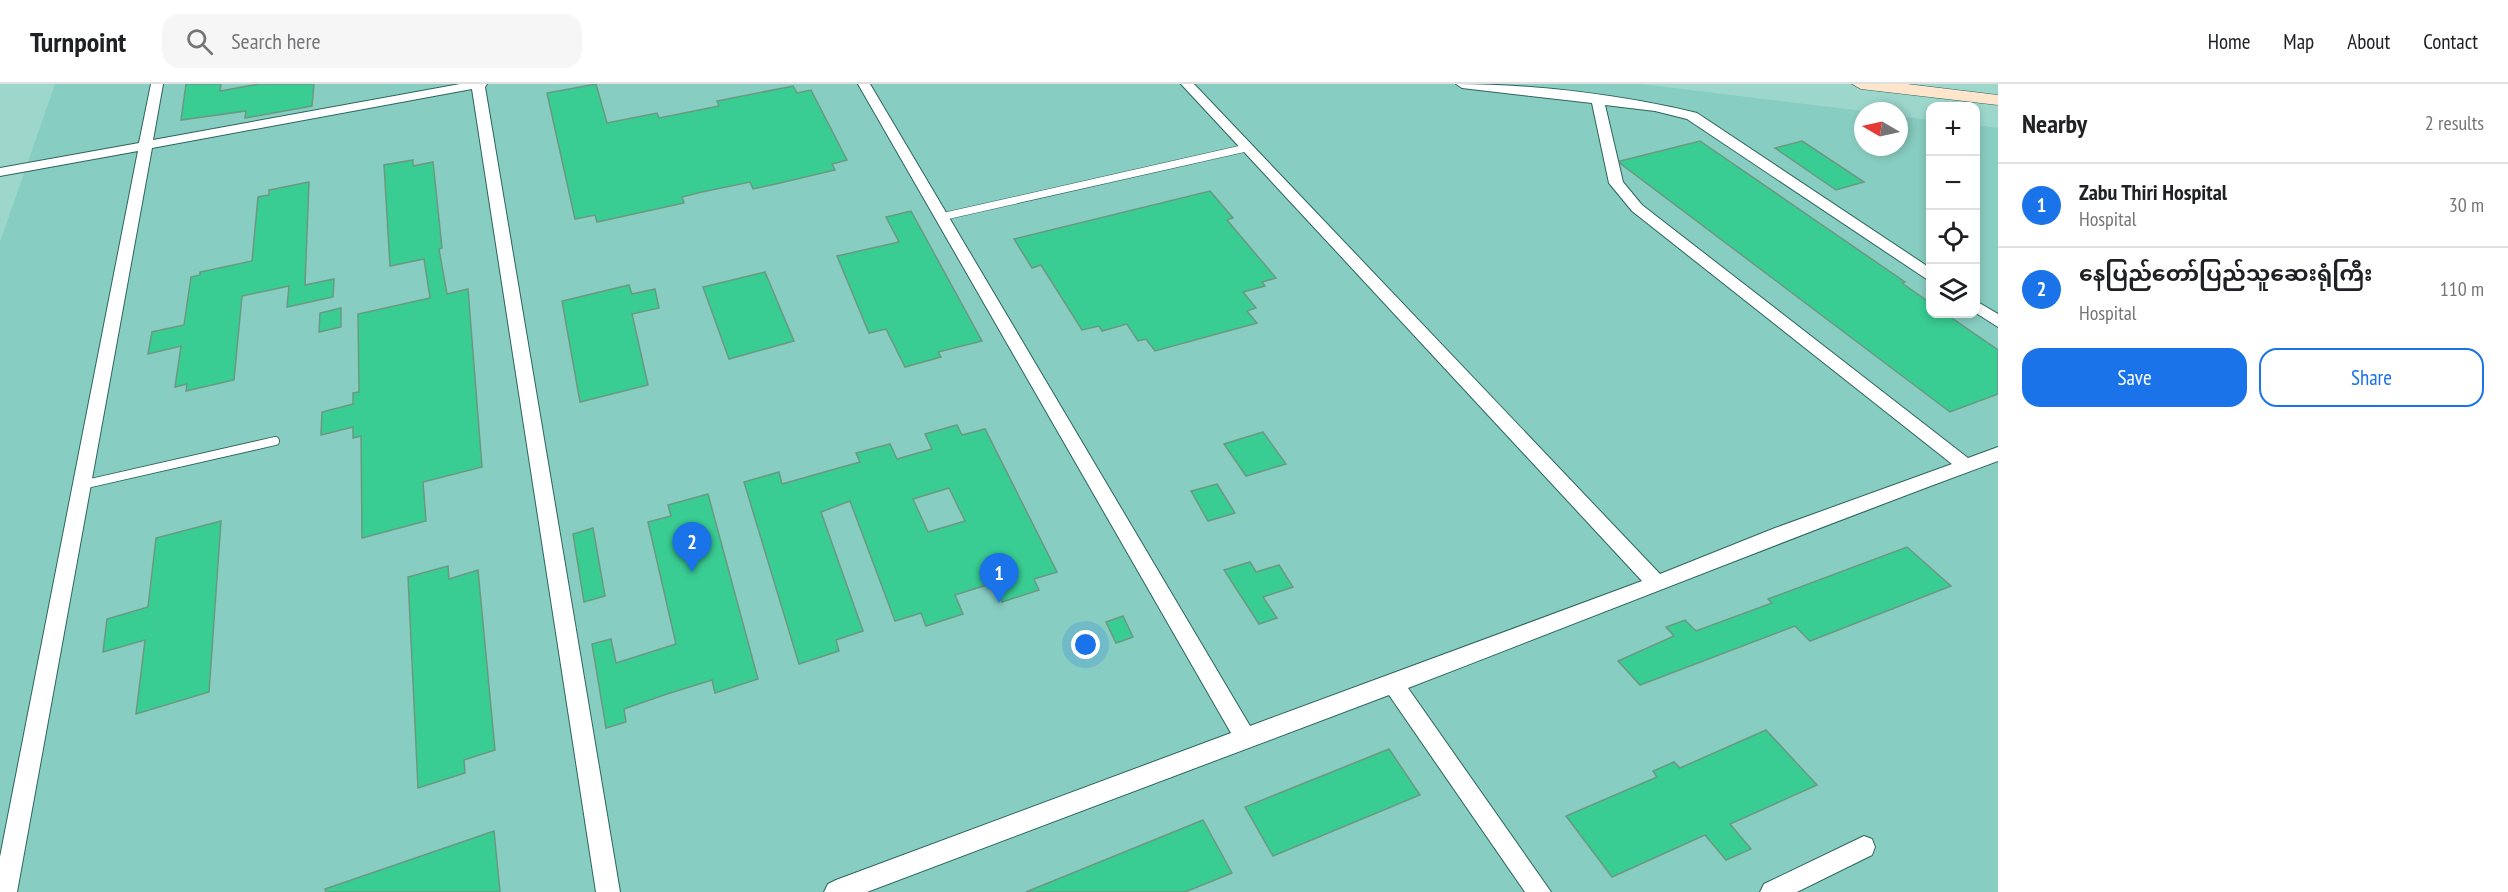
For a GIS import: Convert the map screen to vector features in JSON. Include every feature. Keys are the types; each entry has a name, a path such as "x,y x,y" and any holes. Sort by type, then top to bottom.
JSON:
{"main road":[{"path":"1861,84 1998,100"}],"street":[{"path":"5,892 147,147 157,84"},
{"path":"0,172 147,147 479,84 608,892"},
{"path":"864,84 1245,737"},
{"path":"1187,84 1657,584"},
{"path":"1462,84 1671,110 1692,116 1926,272"},
{"path":"1599,100 1616,183 1637,208 1965,465"},
{"path":"1980,309 1998,322"},
{"path":"836,892 1657,584 1782,533 1998,454"},
{"path":"1393,684 1539,892"},
{"path":"1772,892 1864,847"}],"lane":[{"path":"941,217 1246,148"},
{"path":"82,485 275,441"}],"shaded area":[{"path":"55,84 1641,84 1854,110 1854,156 1908,156 1908,117 1926,119 1926,318 1980,318 1980,126 1998,128 1998,892 0,892 0,242"}],"building":[{"path":"186,84 221,84 220,91 259,84 314,84 312,106 245,118 246,111 181,120"},
{"path":"596,84 607,123 657,113 659,118 719,106 717,101 793,86 797,93 811,90 847,160 832,164 835,170 753,189 750,182 682,197 684,203 597,222 595,215 575,219 547,93"},
{"path":"1700,141 1905,282 1902,283 1926,300 1926,318 1952,318 1998,350 1998,394 1950,412 1620,161"},
{"path":"1802,141 1864,182 1836,190 1775,148"},
{"path":"413,160 413,166 433,162 442,248 439,249 447,294 468,289 482,467 423,482 426,521 362,538 361,436 353,438 353,427 321,435 322,412 353,404 353,393 359,392 358,314 430,298 424,259 390,266 384,165"},
{"path":"309,182 305,285 334,279 333,297 287,307 289,286 242,296 234,380 186,391 187,384 175,387 181,346 148,354 152,332 184,325 191,277 200,275 200,272 252,261 258,197 269,195 269,190"},
{"path":"1210,191 1233,218 1227,220 1276,278 1262,282 1265,286 1243,292 1256,308 1247,311 1257,323 1155,351 1146,339 1138,341 1127,324 1102,331 1099,326 1082,330 1041,265 1032,268 1014,239"},
{"path":"911,211 982,341 938,352 941,357 905,367 886,329 869,333 837,256 899,242 886,217"},
{"path":"765,272 794,341 729,359 703,287"},
{"path":"629,285 632,294 655,289 659,308 632,314 648,385 580,402 562,301"},
{"path":"341,308 341,327 319,332 320,313"},
{"path":"957,425 962,435 985,429 1057,572 1034,579 1039,590 1002,602 993,583 955,595 963,614 926,626 921,613 895,621 850,501 821,512 863,631 836,640 839,651 799,664 744,482 779,472 782,484 860,462 856,453 890,444 897,459 932,449 925,434","holes":["949,488 965,521 928,532 913,499"]},
{"path":"1263,432 1286,464 1246,476 1224,444"},
{"path":"1217,484 1235,513 1208,521 1191,491"},
{"path":"708,494 758,679 715,693 712,680 667,694 624,709 626,722 606,728 592,644 611,639 616,663 676,644 648,522 671,516 668,505"},
{"path":"221,521 209,692 136,714 145,640 103,652 107,619 148,607 156,538"},
{"path":"593,528 605,596 584,602 573,534"},
{"path":"1907,547 1951,586 1810,641 1795,626 1640,685 1618,661 1674,636 1666,627 1685,620 1696,631 1772,603 1768,599"},
{"path":"1250,562 1256,572 1279,565 1293,587 1263,597 1277,618 1259,624 1224,570"},
{"path":"448,566 449,579 478,570 495,750 464,760 465,773 418,788 408,577"},
{"path":"1123,616 1133,637 1116,643 1106,622"},
{"path":"1766,730 1817,785 1730,824 1751,849 1726,860 1705,835 1612,877 1566,816 1657,777 1653,771 1674,762 1680,768"},
{"path":"1389,749 1420,795 1273,856 1245,807"},
{"path":"1203,820 1232,873 1185,892 1026,892"},
{"path":"494,831 500,892 326,892 325,889"}],"place":[{"name":"နေပြည်တော်ပြည်သူဆေးရုံကြီး","path":"692,572"},
{"name":"Zabu Thiri Hospital","path":"999,603"}]}
